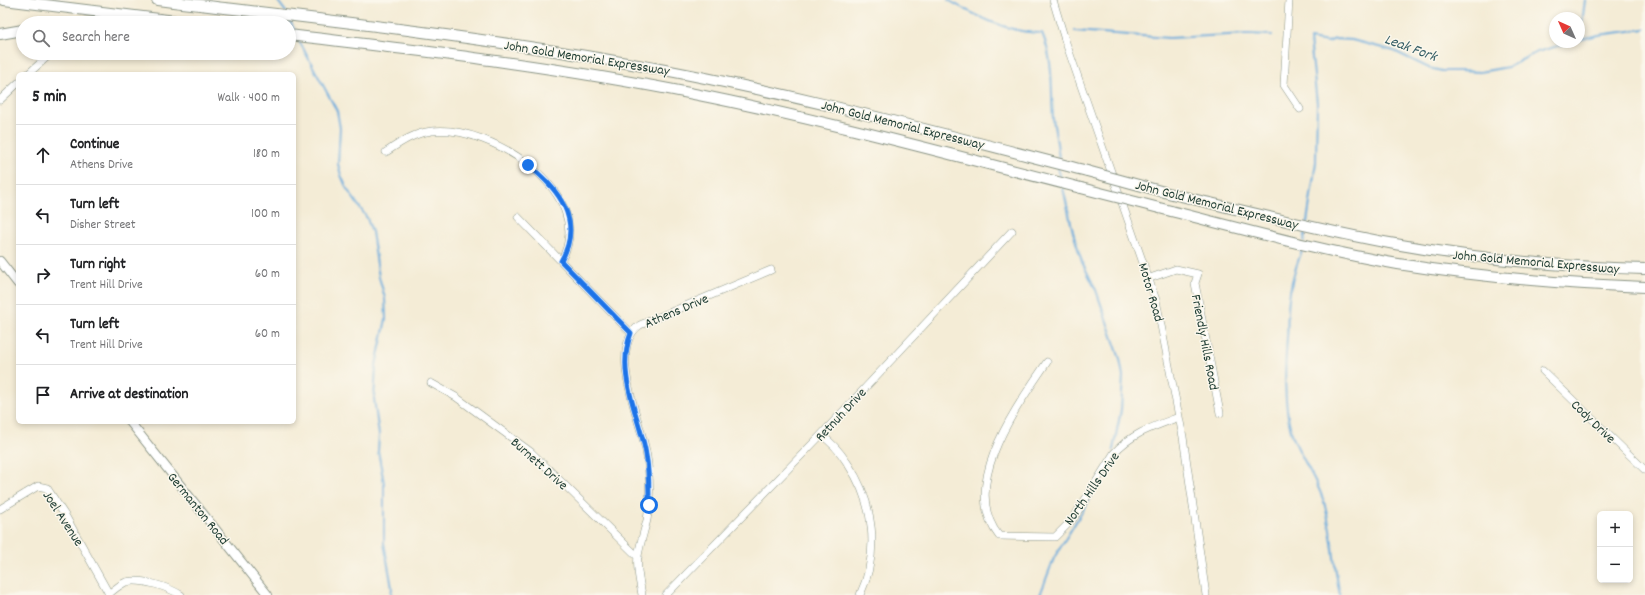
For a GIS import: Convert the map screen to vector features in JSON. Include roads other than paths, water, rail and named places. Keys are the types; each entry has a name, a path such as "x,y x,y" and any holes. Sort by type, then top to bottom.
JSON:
{"highway":[{"path":"4,0 134,16"},
{"name":"John Gold Memorial Expressway","path":"157,0 287,16"},
{"name":"John Gold Memorial Expressway","path":"296,17 482,40 617,61 806,100 1168,193 1331,232 1403,246 1528,263 1596,268 1645,269"},
{"path":"0,34 16,31"},
{"name":"John Gold Memorial Expressway","path":"296,36 488,59 688,93 899,141 1296,242 1397,264 1519,280 1645,287"}],"main road":[{"path":"0,261 16,281"},
{"name":"Germanton Road","path":"132,424 268,595"}],"street":[{"name":"Motor Road","path":"1053,0 1065,40 1150,278 1156,300 1179,417 1206,595"},
{"path":"1289,0 1284,85 1300,109"},
{"path":"30,72 44,60"},
{"path":"0,100 16,85"},
{"path":"386,152 406,139 434,131 456,132 474,136 514,154 547,180 559,195 566,208 570,229 567,250 561,261"},
{"path":"518,217 631,333"},
{"name":"Retnuh Drive","path":"666,595 821,435 1012,231"},
{"name":"Friendly Hills Road","path":"1150,278 1176,269 1198,274 1195,283 1220,413"},
{"name":"Athens Drive","path":"642,595 638,557 649,505 649,474 639,422 628,390 625,354 631,333 640,325 771,270"},
{"name":"North Hills Drive","path":"1047,362 1017,407 991,459 986,495 987,512 991,527 999,536 1054,537 1073,519 1114,453 1121,445 1139,432 1179,417"},
{"name":"Cody Drive","path":"1543,372 1644,467"},
{"name":"Burnett Drive","path":"431,383 462,402 531,452 638,557"},
{"path":"821,435 827,439 844,458 856,477 867,502 872,531 871,554 865,583 860,595"},
{"name":"Joel Avenue","path":"0,509 38,486 47,488 66,517 109,594"},
{"path":"109,594 126,582 160,585 181,595"}],"waterway":[{"path":"277,0 286,12"},
{"path":"948,0 970,12 1005,27 1042,33 1046,43 1050,64 1053,119 1059,160"},
{"path":"1583,12 1585,0"},
{"name":"Leak Fork","path":"1585,38 1598,35 1645,29"},
{"name":"Leak Fork","path":"1075,31 1169,38 1247,34 1272,35"},
{"path":"298,39 337,111 340,128 338,164 347,189 367,218 372,232 379,277 385,298 386,319 376,365 374,399 379,435 378,451 384,483 384,543 392,588 391,595"},
{"name":"Leak Fork","path":"1307,222 1316,162 1317,103 1310,39 1328,42 1335,39 1352,40 1394,51 1429,68 1442,71 1480,72 1508,67 1537,52 1551,48"},
{"path":"1058,168 1061,179"},
{"path":"1063,188 1073,232 1082,262 1096,290 1120,359 1123,376 1121,410 1113,450"},
{"path":"1304,242 1306,228"},
{"path":"1303,248 1292,280 1288,305 1285,372 1288,419 1294,440 1320,490 1323,499 1329,523 1340,595"},
{"path":"1040,595 1054,558 1094,492"}]}
